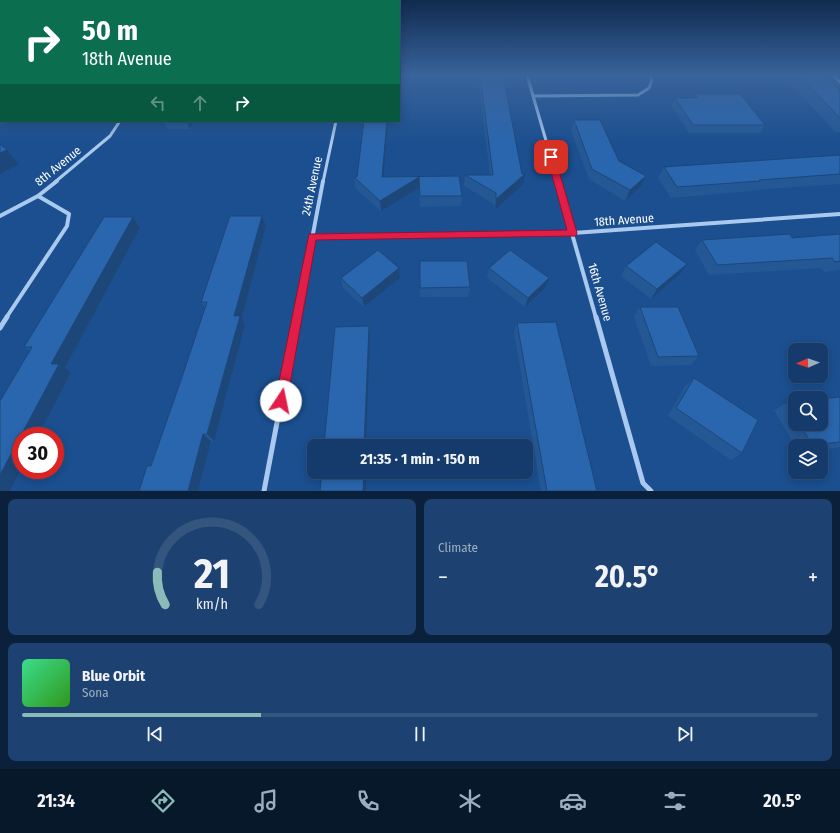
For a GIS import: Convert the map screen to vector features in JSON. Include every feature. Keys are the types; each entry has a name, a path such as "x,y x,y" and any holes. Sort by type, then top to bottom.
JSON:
{"street":[{"name":"16th Avenue","path":"534,98 643,483 651,491"},
{"name":"8th Avenue","path":"0,216 38,196 66,174 110,136 119,122"},
{"name":"24th Avenue","path":"264,491 312,236 336,122"},
{"path":"0,328 68,226 69,214 38,196"},
{"name":"18th Avenue","path":"312,236 573,233 840,214"}],"building":[{"path":"483,98 507,98 522,174 525,174 496,199 496,193 465,175 493,175"},
{"path":"675,98 743,98 765,125 693,125"},
{"path":"821,98 840,98 840,118"},
{"path":"574,120 600,120 619,161 646,176 630,190 592,169"},
{"path":"364,122 387,122 382,177 459,176 462,196 420,196 419,177 380,201 354,177 357,177"},
{"path":"0,144 7,150 0,153"},
{"path":"840,155 840,174 677,187 664,167"},
{"path":"230,216 262,216 234,316 240,316 207,434 203,434 188,491 139,491 147,466 151,466 207,302 201,302"},
{"path":"104,217 133,217 51,364 59,364 26,427 12,427 12,452 0,475 0,401 32,347 24,347"},
{"path":"790,234 792,238 840,234 840,261 835,262 832,258 717,265 702,240"},
{"path":"656,242 687,264 657,289 626,266"},
{"path":"378,250 399,268 362,298 341,278"},
{"path":"510,250 549,278 528,298 489,268"},
{"path":"420,261 467,261 470,287 420,288"},
{"path":"640,307 678,307 699,356 658,357"},
{"path":"556,322 597,491 547,491 517,323"},
{"path":"369,326 364,439 325,439 335,327"},
{"path":"694,378 758,420 742,453 676,408"},
{"path":"840,397 840,442 828,443 828,439 809,439 804,431 828,431 828,398"},
{"path":"321,479 364,479 363,491 320,491"}],"route":[{"path":"281,401 312,236 573,233 551,157"}]}
